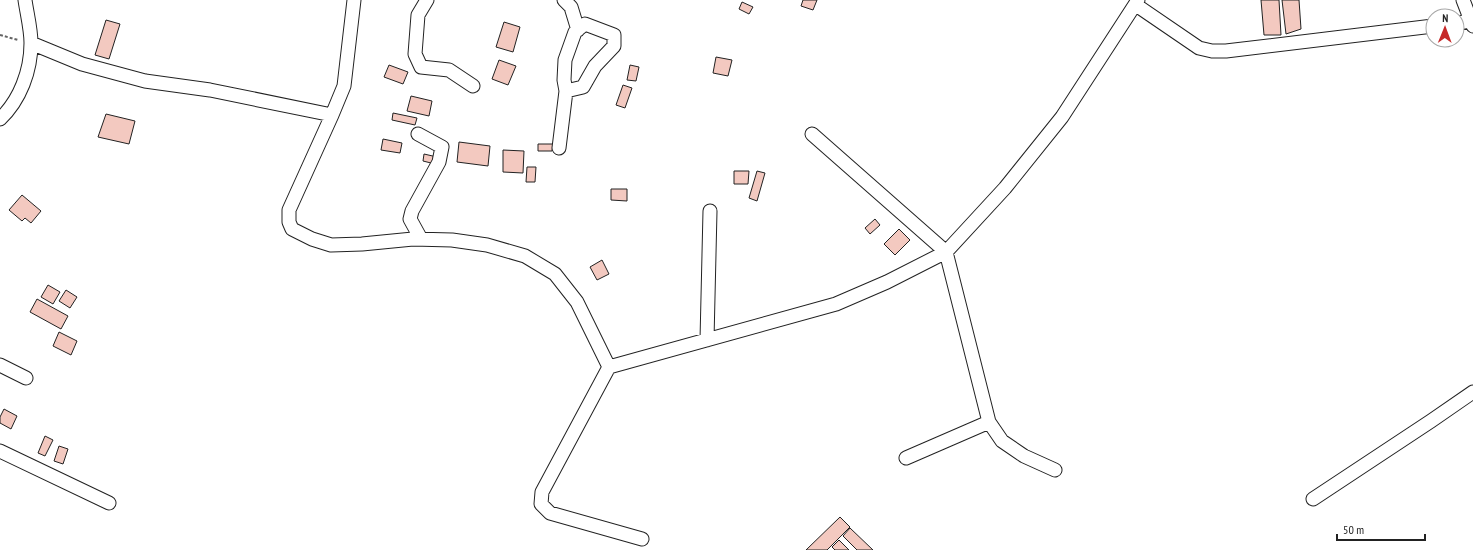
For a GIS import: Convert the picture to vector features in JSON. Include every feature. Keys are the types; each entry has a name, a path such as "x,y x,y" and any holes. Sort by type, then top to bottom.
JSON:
{"street":[{"path":"0,119 7,112 19,94 26,76 31,43 25,0"},
{"path":"354,0 344,86 289,210 289,222 292,228 312,239 331,245 421,239 452,240 487,245 525,256 555,274 577,302 609,367"},
{"path":"427,0 418,14 415,54 422,67 449,70 473,86"},
{"path":"564,0 571,7 578,30"},
{"path":"1463,0 1472,24"},
{"path":"642,539 550,513 541,504 542,492 609,367 836,304 887,282 946,252 1005,188 1062,117 1137,3 1199,48 1212,51 1226,51 1425,27"},
{"path":"559,148 566,91 564,80 565,60 575,32 585,24 614,35 614,46 595,66 583,87 566,91"},
{"path":"31,43 82,64 145,81 210,90 332,115"},
{"path":"418,134 442,147 439,162 412,211 410,219 421,239"},
{"path":"812,134 946,252 989,422 1002,441 1024,456 1055,470"},
{"path":"707,340 710,211"},
{"path":"0,365 26,378"},
{"path":"1313,499 1473,392"},
{"path":"906,458 989,422"},
{"path":"0,451 109,503"}],"path":[{"path":"0,35 31,43"}],"building":[{"path":"803,0 817,0 813,10 801,6"},
{"path":"1261,0 1279,0 1281,35 1264,35"},
{"path":"1282,0 1299,0 1301,29 1286,34"},
{"path":"742,2 753,7 749,14 739,9"},
{"path":"106,20 120,24 109,59 95,55"},
{"path":"504,22 520,27 513,52 496,47"},
{"path":"716,57 732,60 728,76 713,73"},
{"path":"499,60 516,66 508,85 492,79"},
{"path":"389,65 408,72 403,84 384,77"},
{"path":"630,65 639,67 636,81 627,80"},
{"path":"623,85 632,88 625,108 616,105"},
{"path":"411,96 432,101 429,116 407,111"},
{"path":"393,113 417,118 415,125 392,120"},
{"path":"106,114 135,121 129,144 98,137"},
{"path":"383,139 402,143 400,153 381,150"},
{"path":"459,142 490,146 488,166 457,162"},
{"path":"538,144 553,144 552,151 538,151"},
{"path":"503,150 524,151 523,173 503,172"},
{"path":"424,154 437,157 435,164 423,161"},
{"path":"527,167 536,167 535,182 526,182"},
{"path":"734,171 749,171 748,184 734,184"},
{"path":"757,171 765,173 757,201 749,198"},
{"path":"611,189 627,189 627,201 611,200"},
{"path":"22,195 41,211 31,223 25,218 22,221 9,210"},
{"path":"875,219 880,225 870,234 865,228"},
{"path":"899,229 910,240 895,255 884,244"},
{"path":"602,260 609,274 597,280 590,267"},
{"path":"48,285 60,292 53,304 41,297"},
{"path":"66,290 77,297 70,308 59,301"},
{"path":"37,299 68,316 61,329 30,312"},
{"path":"59,332 77,341 71,355 53,346"},
{"path":"4,409 17,416 11,429 0,423 0,417"},
{"path":"45,436 53,440 45,456 38,453"},
{"path":"59,446 68,449 63,464 54,461"},
{"path":"840,517 850,527 827,550 806,550"},
{"path":"850,528 873,550 857,550 843,536"},
{"path":"839,540 849,550 835,550 832,547"}]}
